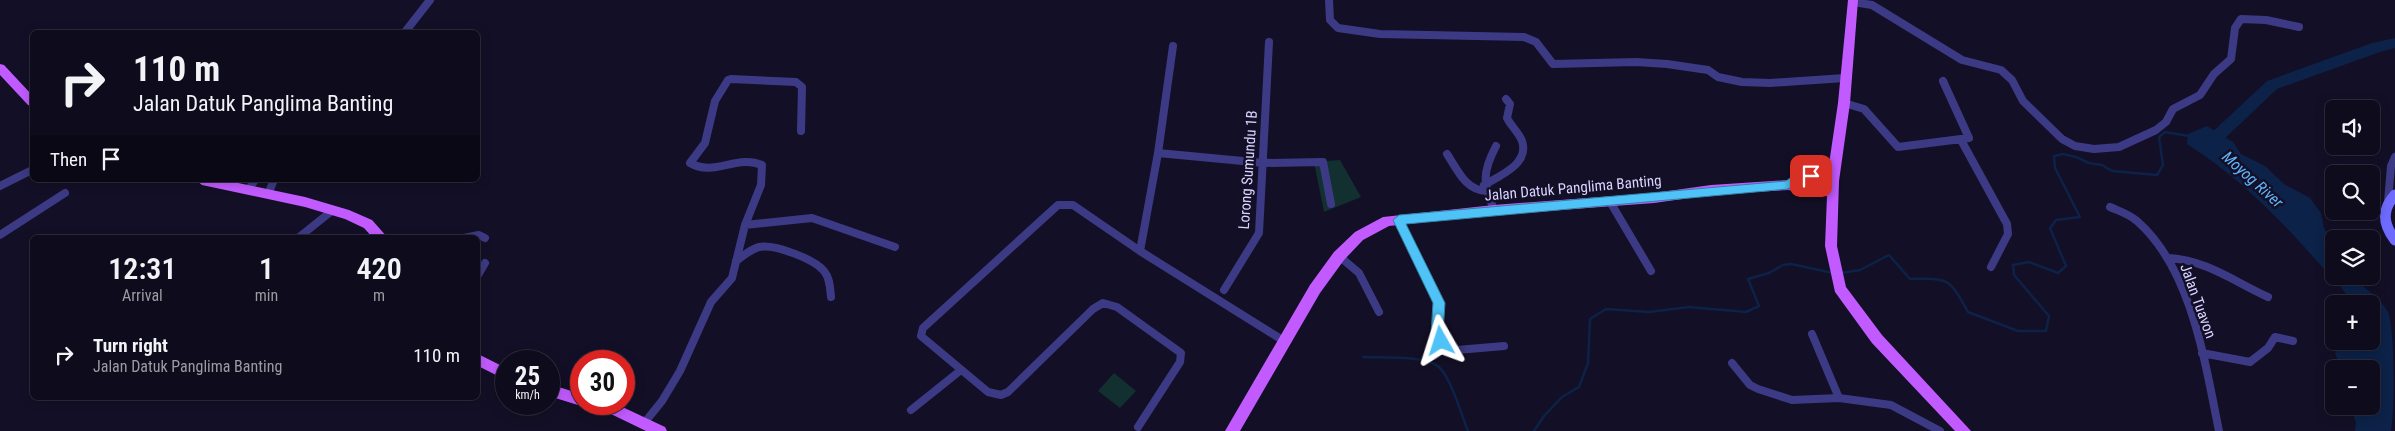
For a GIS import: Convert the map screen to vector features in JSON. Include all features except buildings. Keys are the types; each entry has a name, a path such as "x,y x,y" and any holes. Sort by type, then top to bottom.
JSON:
{"main road":[{"path":"1827,187 1838,151 1853,1"},
{"path":"0,68 30,100"},
{"path":"1827,187 1812,184 1814,175 1838,151"},
{"path":"1814,175 1825,174 1827,187 1835,209 1831,224 1833,257 1840,288 1856,314 1877,339 1964,431"},
{"name":"Jalan Datuk Panglima Banting","path":"1788,185 1798,178 1814,175"},
{"path":"222,182 252,185 268,194 333,210 368,224 379,235"},
{"name":"Jalan Datuk Panglima Banting","path":"1232,431 1315,289 1339,256 1360,236 1388,221 1609,200 1654,198 1711,190 1788,185 1827,187"},
{"path":"480,361 495,368"},
{"path":"625,415 646,427 660,431"}],"street":[{"path":"407,30 430,0"},
{"path":"1329,0 1330,20 1338,28 1380,34 1524,37 1536,42 1553,64 1636,62 1667,64 1708,70 1718,77 1742,82 1770,83 1846,78"},
{"path":"1853,1 1872,5 1962,60 2001,70 2012,80 2023,102 2062,139 2075,146 2094,149 2119,147 2156,130 2166,122 2173,109 2200,95 2214,74 2231,59 2235,28 2241,19 2266,20 2299,27"},
{"name":"Lorong Sumundu 1B","path":"1224,290 1259,233 1269,42"},
{"path":"1140,251 1158,153 1172,46"},
{"path":"646,427 671,387 711,302 729,283 745,225 761,185 762,165 752,161 702,169 694,167 690,163 705,143 714,101 728,80 731,79 792,81 802,88 801,130"},
{"path":"1844,103 1864,109 1898,147 1969,138 1943,81"},
{"path":"1447,154 1468,185 1474,190 1485,188 1514,166 1522,158 1524,149 1522,141 1507,118 1510,104 1506,99"},
{"path":"1961,140 2007,224 2008,234 1991,267"},
{"path":"1494,210 1485,188 1483,174 1485,166 1496,146"},
{"path":"1158,153 1264,163 1323,162 1331,204"},
{"path":"2395,157 2391,166 2392,198 2384,210 2384,222 2395,240"},
{"path":"0,186 30,171"},
{"path":"268,194 273,182"},
{"path":"0,235 65,193"},
{"path":"1609,200 1651,271"},
{"path":"1138,427 1180,362 1181,353 1117,307 1103,303 1093,309 1008,392 1001,395 988,392 921,336 923,328 1058,205 1073,205 1140,251 1284,341"},
{"name":"Jalan Tuavon","path":"2110,207 2136,220 2152,234 2169,258 2192,316 2219,431"},
{"path":"302,235 333,210"},
{"path":"745,225 812,218 894,247"},
{"path":"1399,220 1439,303 1437,334 1441,341 1458,350 1504,346"},
{"path":"480,236 485,238"},
{"path":"736,261 753,249 761,246 775,247 821,268 828,279 831,297"},
{"path":"1339,256 1349,261 1359,271 1379,312"},
{"path":"2169,258 2196,262 2237,280 2252,291 2268,297"},
{"path":"480,271 485,263"},
{"path":"1812,334 1839,398"},
{"path":"2202,353 2250,362 2268,348 2275,338 2293,341"},
{"path":"1732,363 1750,385 1776,395 1798,400 1839,398 1891,405 1940,431"},
{"path":"911,410 961,370"}],"green space":[{"path":"1340,160 1361,197 1324,212 1314,162"},
{"path":"1114,373 1136,391 1120,408 1098,391"}],"water":[{"path":"2207,126 2233,142 2241,154 2265,166 2284,184 2310,198 2321,213 2325,230 2325,270 2260,201 2225,171 2187,144 2188,134"},
{"path":"2339,285 2362,285 2373,295 2347,295"},
{"path":"2380,302 2388,312 2392,335 2394,370 2391,431 2355,431 2356,423 2353,415 2380,415 2380,360 2338,360 2335,353 2336,350 2380,350"}],"waterway":[{"name":"Moyog River","path":"2219,148 2212,141 2272,85 2377,47 2395,43"},
{"path":"1841,273 1860,270 1889,255 1910,279 1933,279 1947,282 1957,292 1968,312 2018,331 2046,331 2049,316 2014,275 2013,265 2029,262 2058,273 2066,266 2050,228 2056,220 2080,217 2055,168 2054,156 2063,154 2076,157 2089,163 2102,165 2112,171 2157,175 2163,165 2159,137 2165,132 2189,136"},
{"path":"1534,431 1544,416 1562,397 1579,387 1588,363 1590,319 1606,309 1649,312 1689,307 1746,312 1759,306 1748,279 1769,273 1783,265 1791,264 1833,273"},
{"path":"1363,357 1414,359 1433,363 1439,367 1452,388 1468,431"}],"route":[{"path":"1441,341 1437,334 1439,303 1435,290 1399,220 1609,200 1654,198 1711,190 1788,185 1798,178 1811,176"}]}
